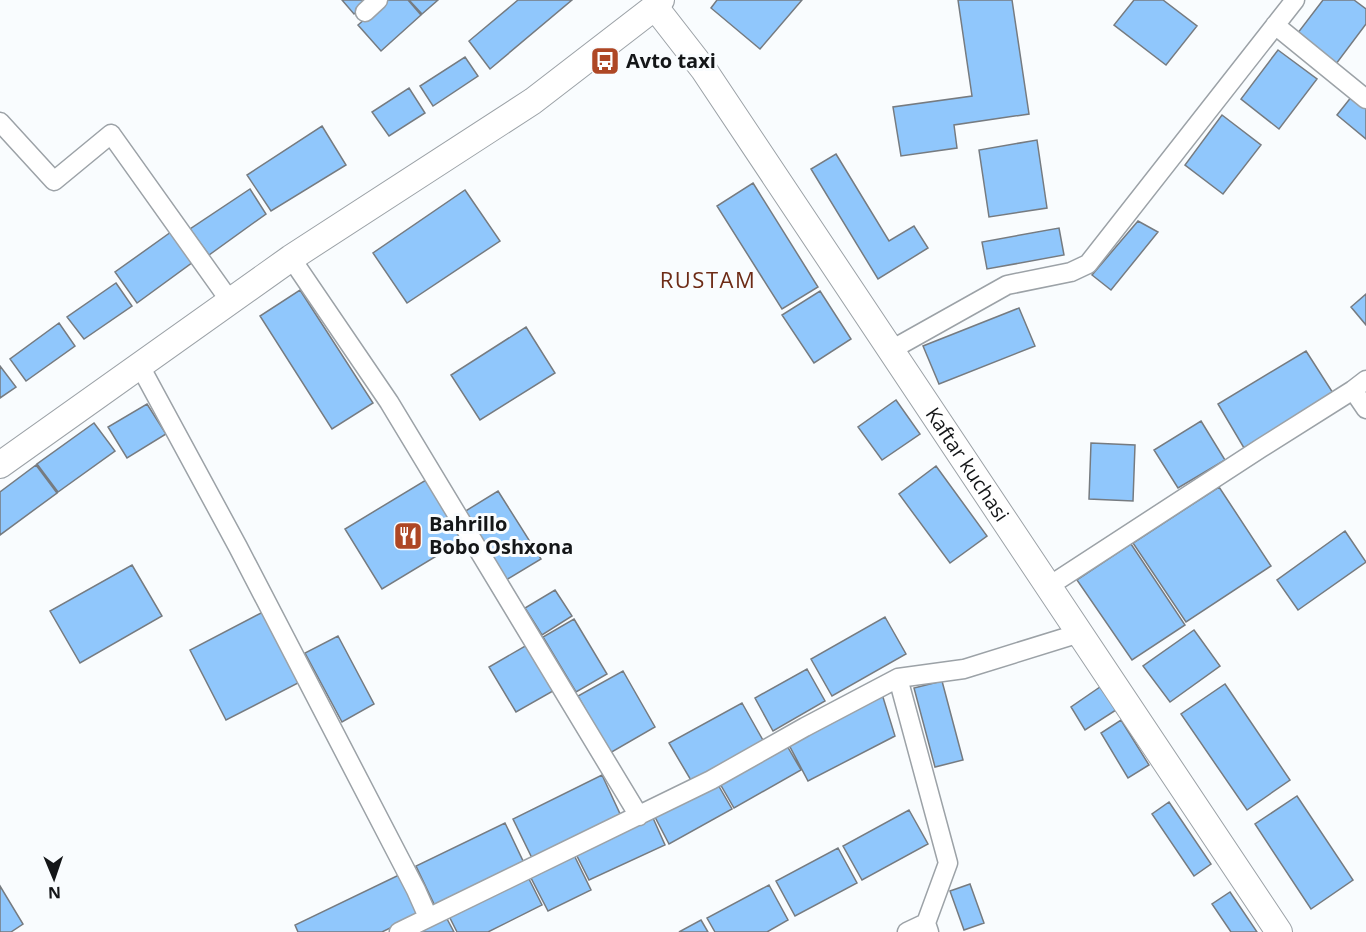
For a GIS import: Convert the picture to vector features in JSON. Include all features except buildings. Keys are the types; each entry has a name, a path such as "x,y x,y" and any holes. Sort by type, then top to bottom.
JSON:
{"street":[{"path":"891,350 1007,285 1071,272 1088,264 1295,0"},
{"path":"0,465 291,258 533,101 655,2"},
{"name":"Kaftar kuchasi","path":"655,2 704,70 1279,932"},
{"path":"1275,25 1366,99"},
{"path":"0,122 54,181 111,134 230,301"},
{"path":"291,258 389,402 639,816"},
{"path":"140,366 244,558 428,917"},
{"path":"1049,586 1360,385 1366,409"},
{"path":"399,932 711,780 804,727 898,678 964,669 1080,633"},
{"path":"898,678 948,863 927,927 907,932"}],"place":[{"name":"Avto taxi","path":"605,61"},
{"name":"Bahrillo Bobo Oshxona","path":"408,536"}],"district":[{"name":"RUSTAM","path":"708,280"}]}
